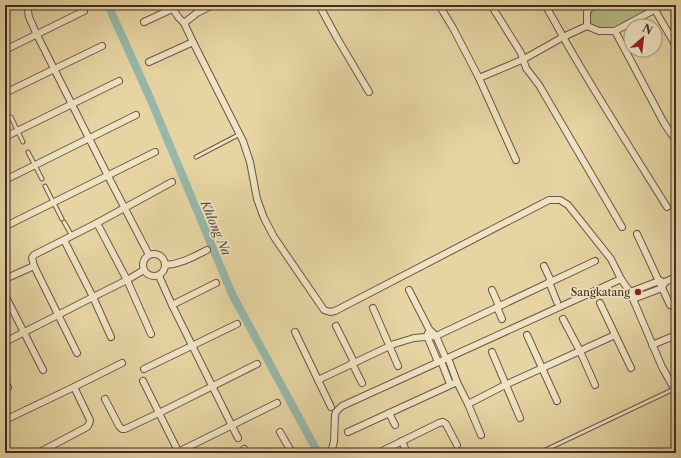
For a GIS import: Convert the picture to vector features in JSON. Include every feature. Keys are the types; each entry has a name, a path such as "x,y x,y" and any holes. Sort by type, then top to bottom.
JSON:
{"street":[{"path":"27,5 29,17 37,35 149,255"},
{"path":"184,23 197,13 214,5"},
{"path":"319,5 370,92"},
{"path":"439,5 453,28 479,78 516,160"},
{"path":"491,5 521,52 526,68 538,85 622,227"},
{"path":"545,5 667,207"},
{"path":"587,26 588,12 592,5"},
{"path":"479,78 524,59 563,37 587,26 599,31 615,31 663,5"},
{"path":"144,22 171,7 184,23 192,42 243,141 250,162 257,199 264,218 274,237 324,310 330,312 335,311 549,200 560,200 568,205 611,260 630,292 662,367 675,390"},
{"path":"655,10 676,46"},
{"path":"5,50 84,11"},
{"path":"615,31 664,123 676,141"},
{"path":"149,62 192,42"},
{"path":"5,94 102,46"},
{"path":"5,137 119,81"},
{"path":"5,180 136,115"},
{"path":"10,224 155,152"},
{"path":"77,353 31,260 33,256 172,182"},
{"path":"97,223 127,280 151,334"},
{"path":"637,234 662,284 670,305"},
{"path":"64,240 93,297 111,337"},
{"path":"165,265 181,262 207,250"},
{"path":"149,255 158,255 164,260 165,269 159,276 150,276 146,274 144,270 143,262 149,255"},
{"path":"318,380 390,346 414,338 436,336 595,261"},
{"path":"5,279 34,266"},
{"path":"544,266 557,302"},
{"path":"5,342 144,270"},
{"path":"159,276 172,305 233,425 238,438"},
{"path":"633,299 676,277"},
{"path":"331,453 334,441 335,415 342,406 621,279"},
{"path":"172,305 216,283"},
{"path":"630,292 662,284"},
{"path":"409,290 429,329 436,336 450,384"},
{"path":"492,290 502,319"},
{"path":"5,295 43,370"},
{"path":"600,303 631,368"},
{"path":"373,308 398,366"},
{"path":"563,320 580,351 595,385"},
{"path":"144,369 237,324"},
{"path":"336,326 362,383"},
{"path":"429,329 427,336 457,382 481,435"},
{"path":"295,332 331,407"},
{"path":"468,404 505,385 615,334"},
{"path":"527,335 557,401"},
{"path":"652,345 676,335"},
{"path":"492,352 520,418"},
{"path":"5,420 122,363"},
{"path":"105,399 119,426 122,429 125,429 257,364"},
{"path":"143,381 178,453 277,403"},
{"path":"348,432 457,382"},
{"path":"38,453 90,424 90,420 74,387"},
{"path":"389,413 395,425"},
{"path":"378,453 443,422 446,424 457,445"},
{"path":"280,432 292,453"},
{"path":"402,441 407,453"}],"lane":[{"path":"11,117 23,142"},
{"path":"196,157 240,134"},
{"path":"28,152 42,179"},
{"path":"45,186 72,236"},
{"path":"539,453 675,390"}],"green space":[{"path":"594,5 663,5 636,18 623,18 623,24 613,29 599,31 588,22"}],"waterway":[{"name":"Khlong Na","path":"108,5 150,98 232,294 318,453"}],"place":[{"name":"Sangkatang","path":"638,292"}]}
